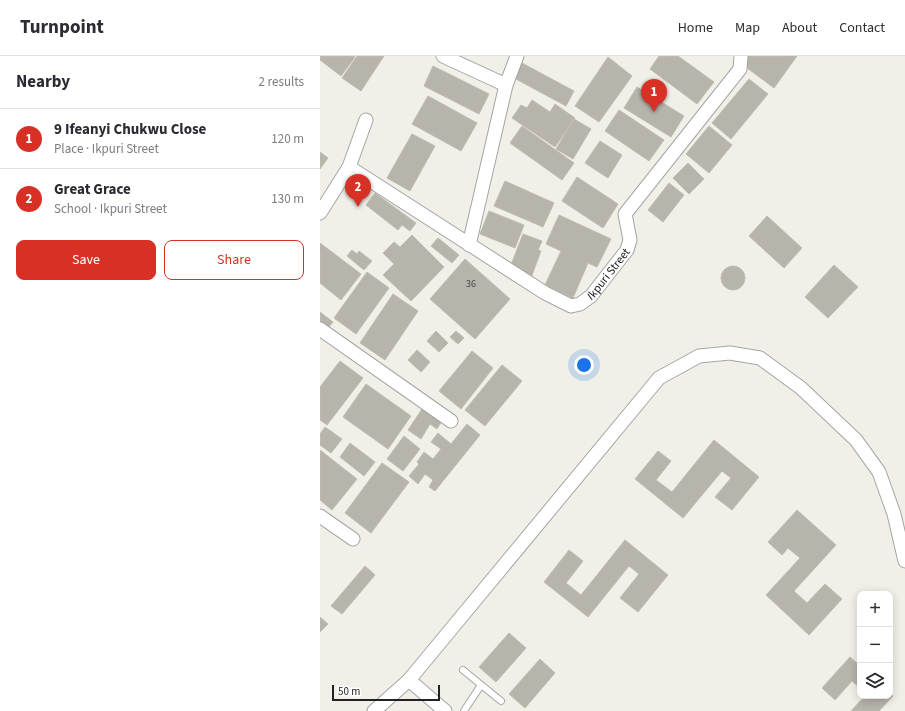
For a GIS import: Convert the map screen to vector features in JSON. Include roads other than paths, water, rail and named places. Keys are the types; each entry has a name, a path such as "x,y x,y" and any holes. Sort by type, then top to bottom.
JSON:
{"street":[{"path":"443,56 506,85"},
{"path":"469,245 506,85 517,56"},
{"name":"Ikpuri Street","path":"349,167 544,293 571,306 580,304 591,296 627,250 630,240 625,214 740,69 741,56"},
{"path":"320,213 349,167 366,120"},
{"path":"320,329 451,421"},
{"path":"374,711 409,680 659,378 699,356 730,353 760,358 801,388 856,440 879,472 894,514 905,561"},
{"path":"320,516 353,539"},
{"path":"409,680 445,711"}],"lane":[{"path":"463,670 501,701"},
{"path":"464,711 481,685"}],"place":[{"name":"9 Ifeanyi Chukwu Close","path":"654,112"},
{"name":"Great Grace","path":"358,207"}]}
